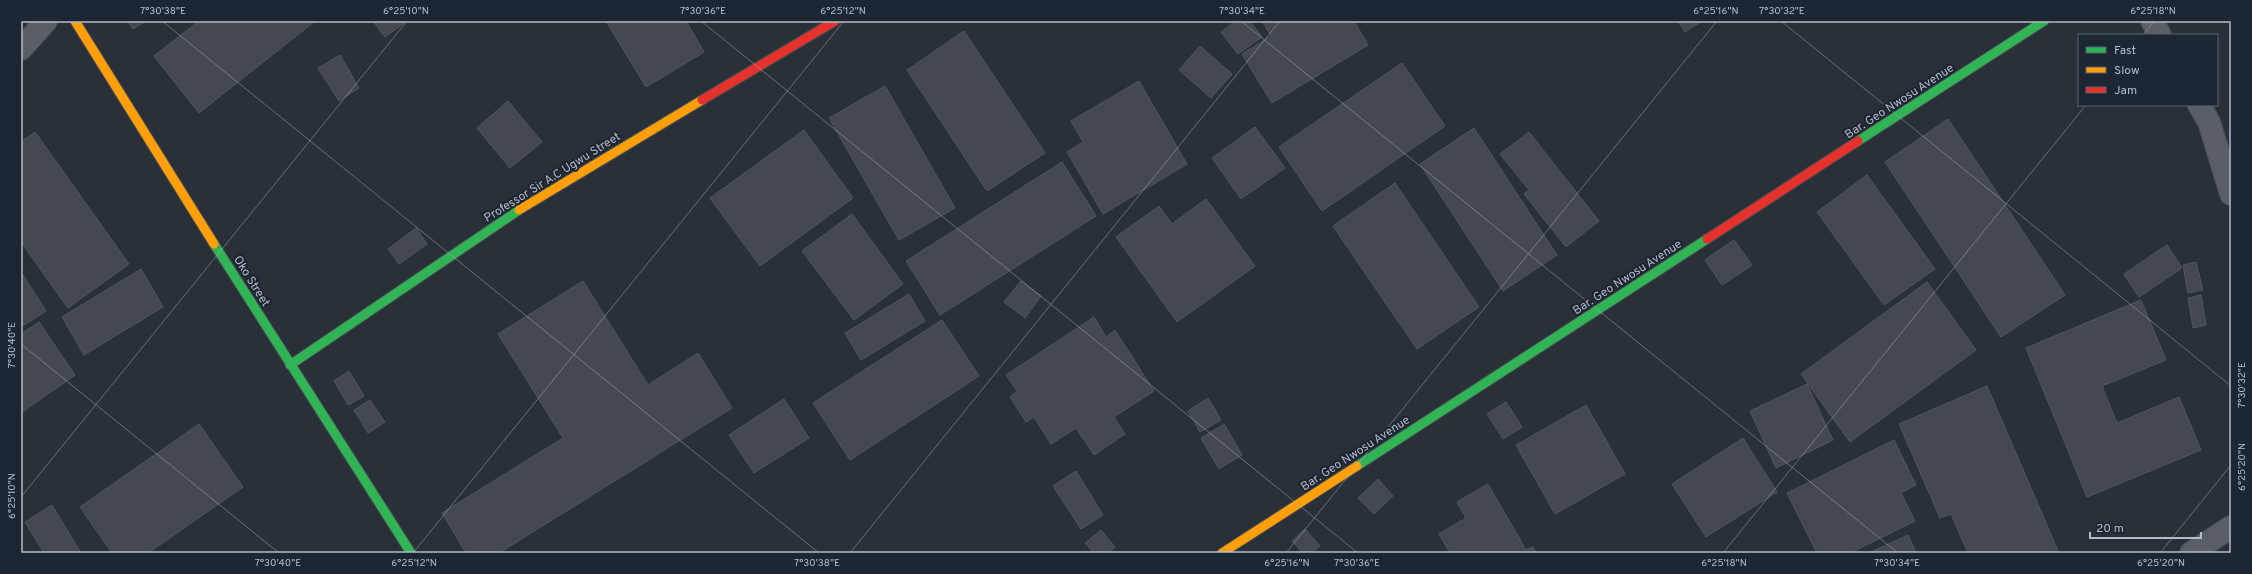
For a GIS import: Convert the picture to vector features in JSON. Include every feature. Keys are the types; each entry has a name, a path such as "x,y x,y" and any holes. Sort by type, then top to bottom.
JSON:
{"street":[{"path":"21,48 46,21"},
{"name":"Oko Street","path":"75,21 290,365 411,553"},
{"name":"Professor Sir A.C Ugwu Street","path":"290,365 535,200 835,21"},
{"name":"Bar. Geo Nwosu Avenue","path":"1222,553 2044,21"},
{"path":"2152,21 2159,34"},
{"path":"2200,106 2209,122 2231,194"},
{"path":"2191,553 2231,527"}],"building":[{"path":"128,21 146,21 133,29"},
{"path":"199,21 315,21 199,113 154,56"},
{"path":"373,21 407,21 385,37"},
{"path":"606,21 686,21 704,52 646,87"},
{"path":"1235,21 1250,21 1262,37 1238,54 1221,32"},
{"path":"1262,21 1354,21 1368,45 1272,103 1242,54 1271,36"},
{"path":"1678,21 1702,21 1685,32"},
{"path":"964,31 1045,153 987,191 907,70"},
{"path":"1200,46 1232,74 1211,98 1179,70"},
{"path":"340,55 359,88 339,101 318,68"},
{"path":"1402,63 1445,126 1322,211 1279,147"},
{"path":"1139,81 1187,164 1103,214 1067,152 1083,142 1071,121"},
{"path":"885,86 955,208 899,240 829,118"},
{"path":"508,101 542,142 510,168 477,128"},
{"path":"1948,119 2065,295 2001,337 1885,162"},
{"path":"1255,127 1285,168 1241,199 1212,158"},
{"path":"1474,128 1557,255 1503,291 1420,164"},
{"path":"804,130 853,198 760,266 710,198"},
{"path":"35,132 129,264 68,308 21,242 21,142"},
{"path":"1529,132 1599,221 1566,247 1524,194 1529,190 1500,154"},
{"path":"1062,162 1096,216 940,315 906,261"},
{"path":"1867,175 1935,269 1884,305 1817,212"},
{"path":"1395,183 1479,307 1417,349 1333,226"},
{"path":"1206,199 1255,266 1177,322 1116,237 1159,206 1172,224"},
{"path":"852,214 903,284 854,320 802,251"},
{"path":"416,228 427,244 399,264 388,249"},
{"path":"1734,240 1752,265 1722,285 1705,260"},
{"path":"2167,245 2182,268 2139,297 2124,274"},
{"path":"2196,262 2203,290 2188,293 2183,265"},
{"path":"141,269 163,307 84,355 62,317"},
{"path":"21,272 46,311 21,327"},
{"path":"583,281 648,385 698,353 732,408 499,553 466,553 442,513 563,438 498,334"},
{"path":"1021,281 1041,296 1025,318 1004,302"},
{"path":"1927,282 1976,350 1850,442 1801,374"},
{"path":"909,294 925,321 861,360 845,333"},
{"path":"2201,295 2206,325 2193,328 2188,298"},
{"path":"2141,300 2166,360 2102,386 2117,423 2179,397 2201,450 2087,497 2026,348"},
{"path":"1094,317 1106,337 1115,330 1154,391 1114,417 1125,434 1094,455 1076,428 1051,444 1034,417 1026,422 1010,397 1017,391 1006,375"},
{"path":"942,320 979,376 850,460 813,403"},
{"path":"39,322 75,375 21,413 21,334"},
{"path":"349,371 364,396 348,405 334,381"},
{"path":"1807,384 1833,440 1776,468 1750,411"},
{"path":"1987,386 2059,553 1968,553 1951,514 1940,518 1899,424"},
{"path":"1208,398 1221,420 1200,432 1188,411"},
{"path":"784,399 809,438 754,473 729,435"},
{"path":"370,400 385,422 368,433 354,410"},
{"path":"1506,402 1522,427 1503,439 1487,414"},
{"path":"1586,405 1625,474 1555,514 1516,445"},
{"path":"199,424 243,487 148,553 112,553 80,507"},
{"path":"1224,424 1242,455 1219,469 1201,438"},
{"path":"1743,438 1777,492 1706,537 1672,484"},
{"path":"1894,440 1916,485 1901,493 1915,521 1850,553 1817,553 1787,493"},
{"path":"1076,471 1103,515 1081,529 1053,486"},
{"path":"1378,479 1393,496 1374,514 1358,498"},
{"path":"1488,484 1526,550 1533,547 1537,553 1450,553 1439,534 1466,518 1457,502"},
{"path":"52,505 81,553 44,553 25,522"},
{"path":"1305,529 1320,546 1311,553 1303,553 1292,541"},
{"path":"1101,530 1115,547 1108,553 1094,553 1085,543"},
{"path":"1908,535 1916,553 1869,553"}],"traffic: fast":[{"path":"1858,141 2044,21"},
{"path":"290,365 519,210"},
{"path":"1357,466 1707,239"},
{"path":"214,244 411,553"}],"traffic: slow":[{"path":"75,21 214,244"},
{"path":"519,210 702,100"},
{"path":"1222,553 1357,466"}],"traffic: jam":[{"path":"702,100 835,21"},
{"path":"1707,239 1858,141"}]}
